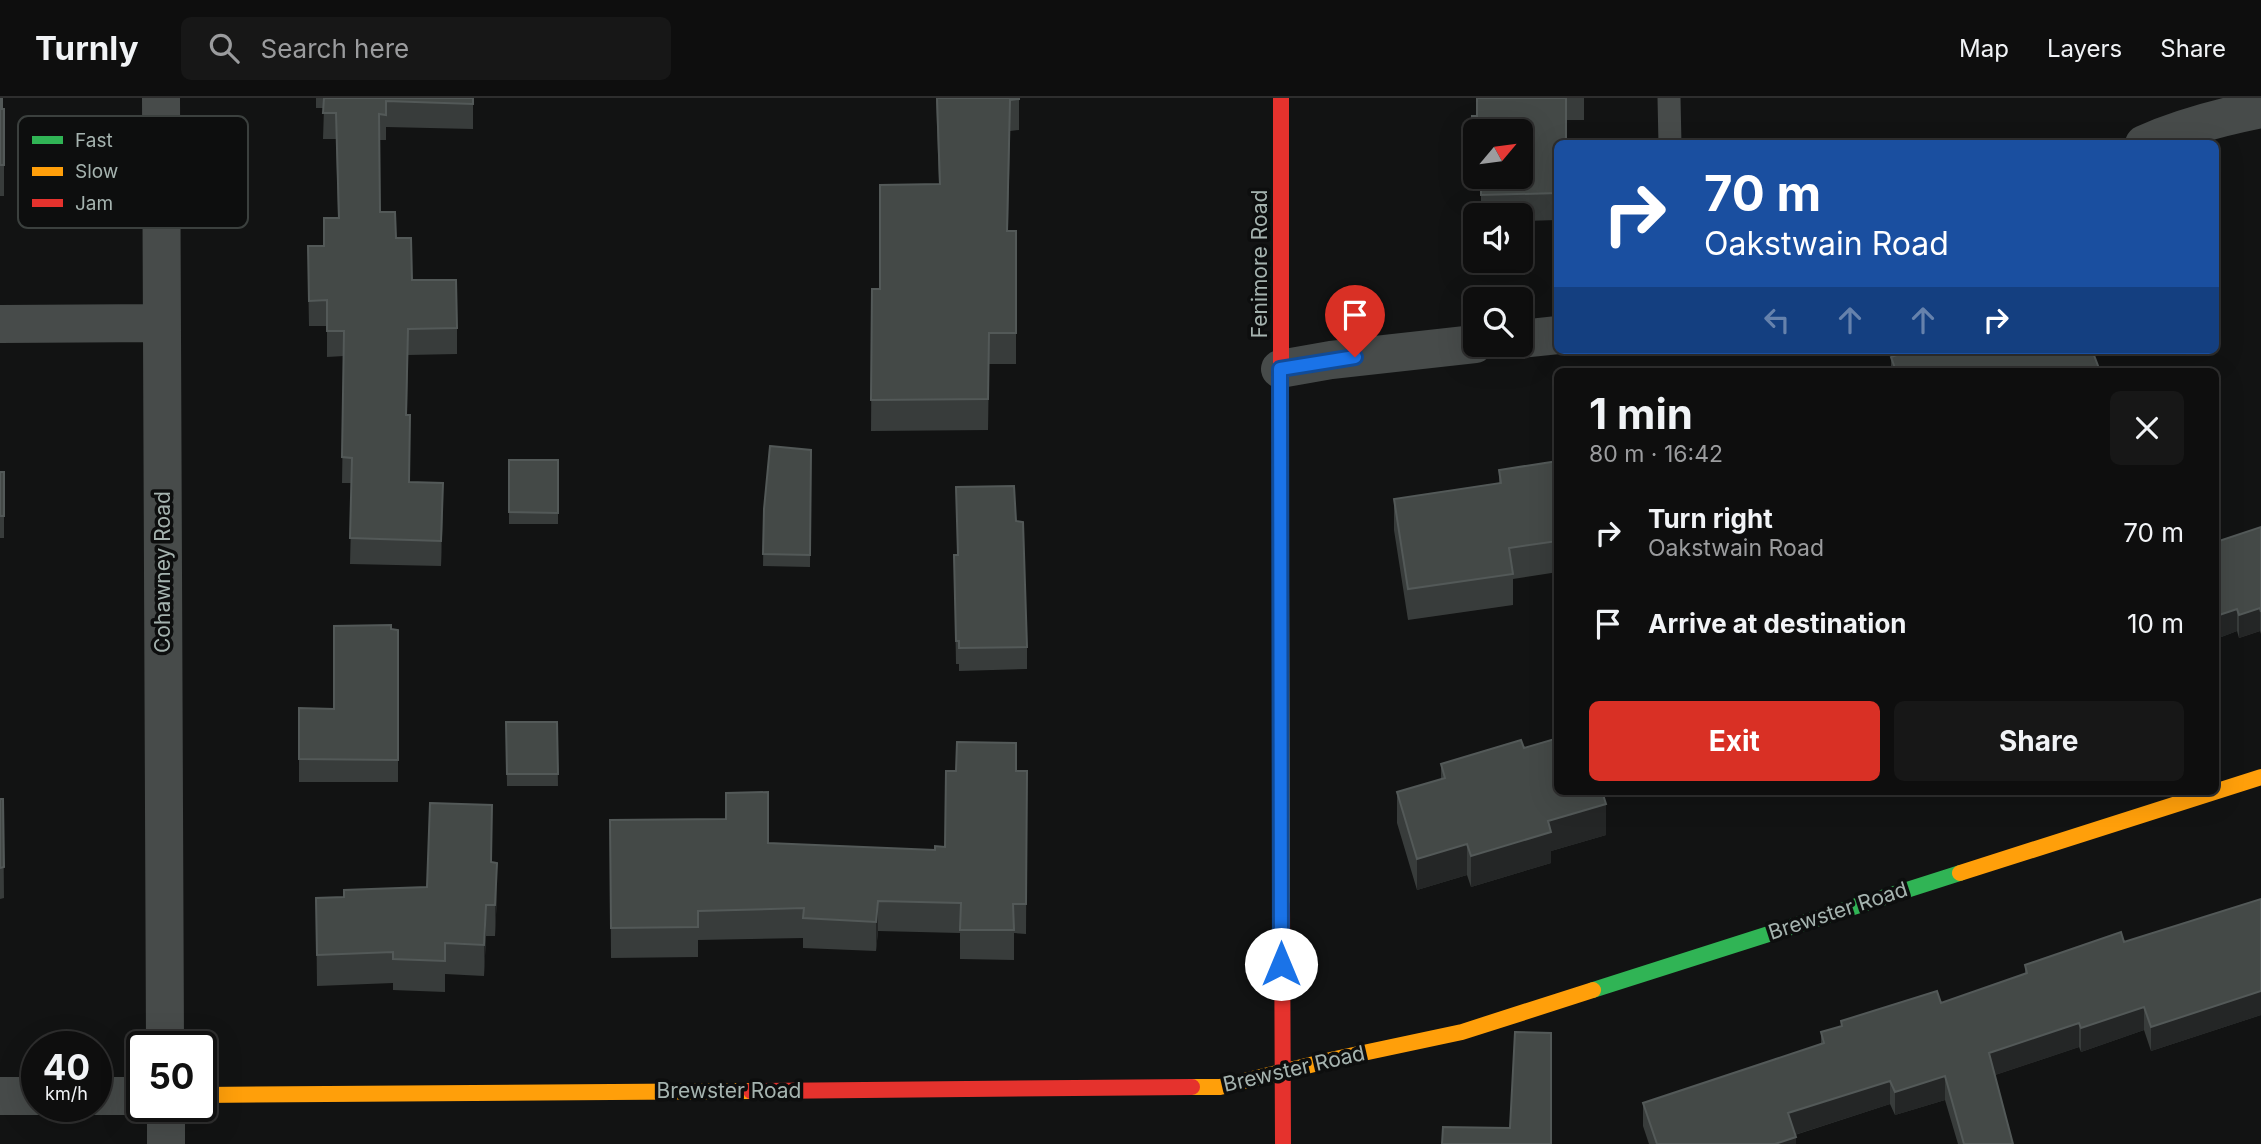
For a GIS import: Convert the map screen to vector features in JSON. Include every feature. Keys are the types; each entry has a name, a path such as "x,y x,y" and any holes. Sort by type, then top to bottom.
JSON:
{"street":[{"name":"Cohawney Road","path":"161,98 161,116"},
{"name":"Fenimore Road","path":"1282,98 1280,369 1283,1144"},
{"path":"2153,140 2173,131 2261,109"},
{"name":"Cohawney Road","path":"162,228 165,1031"},
{"path":"0,324 162,323"},
{"path":"1533,338 1554,335"},
{"path":"1280,369 1331,360 1463,345"},
{"name":"Brewster Road","path":"2219,791 2261,778"},
{"name":"Brewster Road","path":"217,1096 1220,1087 1462,1032 2208,795"},
{"path":"0,1096 21,1096"},
{"path":"166,1122 166,1144"}],"lane":[{"path":"1669,98 1670,140"}],"building":[{"path":"0,98 4,109 4,165 0,165"},
{"path":"324,98 473,98 473,104 386,101 386,115 379,114 380,212 395,212 396,238 411,238 412,280 456,280 457,328 408,329 406,415 410,415 409,482 443,483 441,541 350,538 352,458 342,457 344,331 327,331 327,300 309,301 308,246 324,246 324,218 339,218 336,113 323,113"},
{"path":"937,98 1019,98 1010,100 1007,231 1016,231 1016,333 989,333 988,399 871,400 872,289 880,289 880,185 940,184"},
{"path":"1477,98 1566,98 1566,140 1554,140 1554,193 1481,195 1481,189 1533,189 1533,119 1472,119 1472,116 1477,116"},
{"path":"1900,354 2094,354 2099,368 1895,368 1891,357"},
{"path":"770,446 811,450 810,555 763,554"},
{"path":"509,460 558,460 558,513 509,512"},
{"path":"1554,462 1554,542 1509,548 1513,574 1408,589 1394,499 1501,483 1499,470"},
{"path":"0,472 4,472 4,516 0,516"},
{"path":"1014,486 1016,521 1023,522 1027,647 959,648 959,641 956,641 954,555 958,555 956,487"},
{"path":"2261,527 2261,612 2260,608 2239,615 2237,609 2219,615 2219,541"},
{"path":"391,625 391,629 398,630 398,760 299,759 299,708 334,709 334,626"},
{"path":"506,722 557,722 558,774 507,774"},
{"path":"1554,739 1554,795 1603,795 1606,804 1548,821 1551,832 1471,856 1467,844 1417,859 1397,792 1445,778 1441,764 1521,740 1524,748"},
{"path":"957,742 1016,743 1016,771 1027,771 1026,904 1013,904 1014,930 960,930 961,903 878,901 876,922 803,918 804,908 698,911 698,927 611,928 610,820 726,819 726,793 768,792 768,843 935,850 935,846 945,847 946,771 956,771"},
{"path":"0,799 3,799 4,867 0,868"},
{"path":"430,803 492,805 491,862 497,863 495,905 486,905 484,945 445,943 445,961 393,959 393,952 317,955 316,898 344,897 344,890 427,887"},
{"path":"2261,899 2261,991 2151,1027 2144,1007 2081,1028 2079,1023 1989,1053 2013,1144 1964,1144 1945,1076 1895,1092 1890,1081 1788,1113 1796,1137 1775,1144 1657,1144 1643,1103 1824,1043 1821,1032 1842,1026 1841,1021 1937,991 1941,1003 2027,973 2025,965 2121,932 2124,942"},
{"path":"1515,1032 1551,1033 1551,1144 1442,1144 1443,1127 1510,1128"}],"traffic: fast":[{"path":"1593,990 1960,873"}],"traffic: slow":[{"path":"1281,584 1282,906"},
{"path":"2219,790 2261,777"},
{"path":"1960,873 2205,795"},
{"path":"1192,1087 1220,1087 1462,1032 1593,990"},
{"path":"217,1095 751,1091"}],"traffic: jam":[{"path":"1281,98 1281,584"},
{"path":"1282,906 1283,1144"},
{"path":"751,1091 1192,1087"}],"route":[{"path":"1281,964 1280,369 1355,357"}]}
